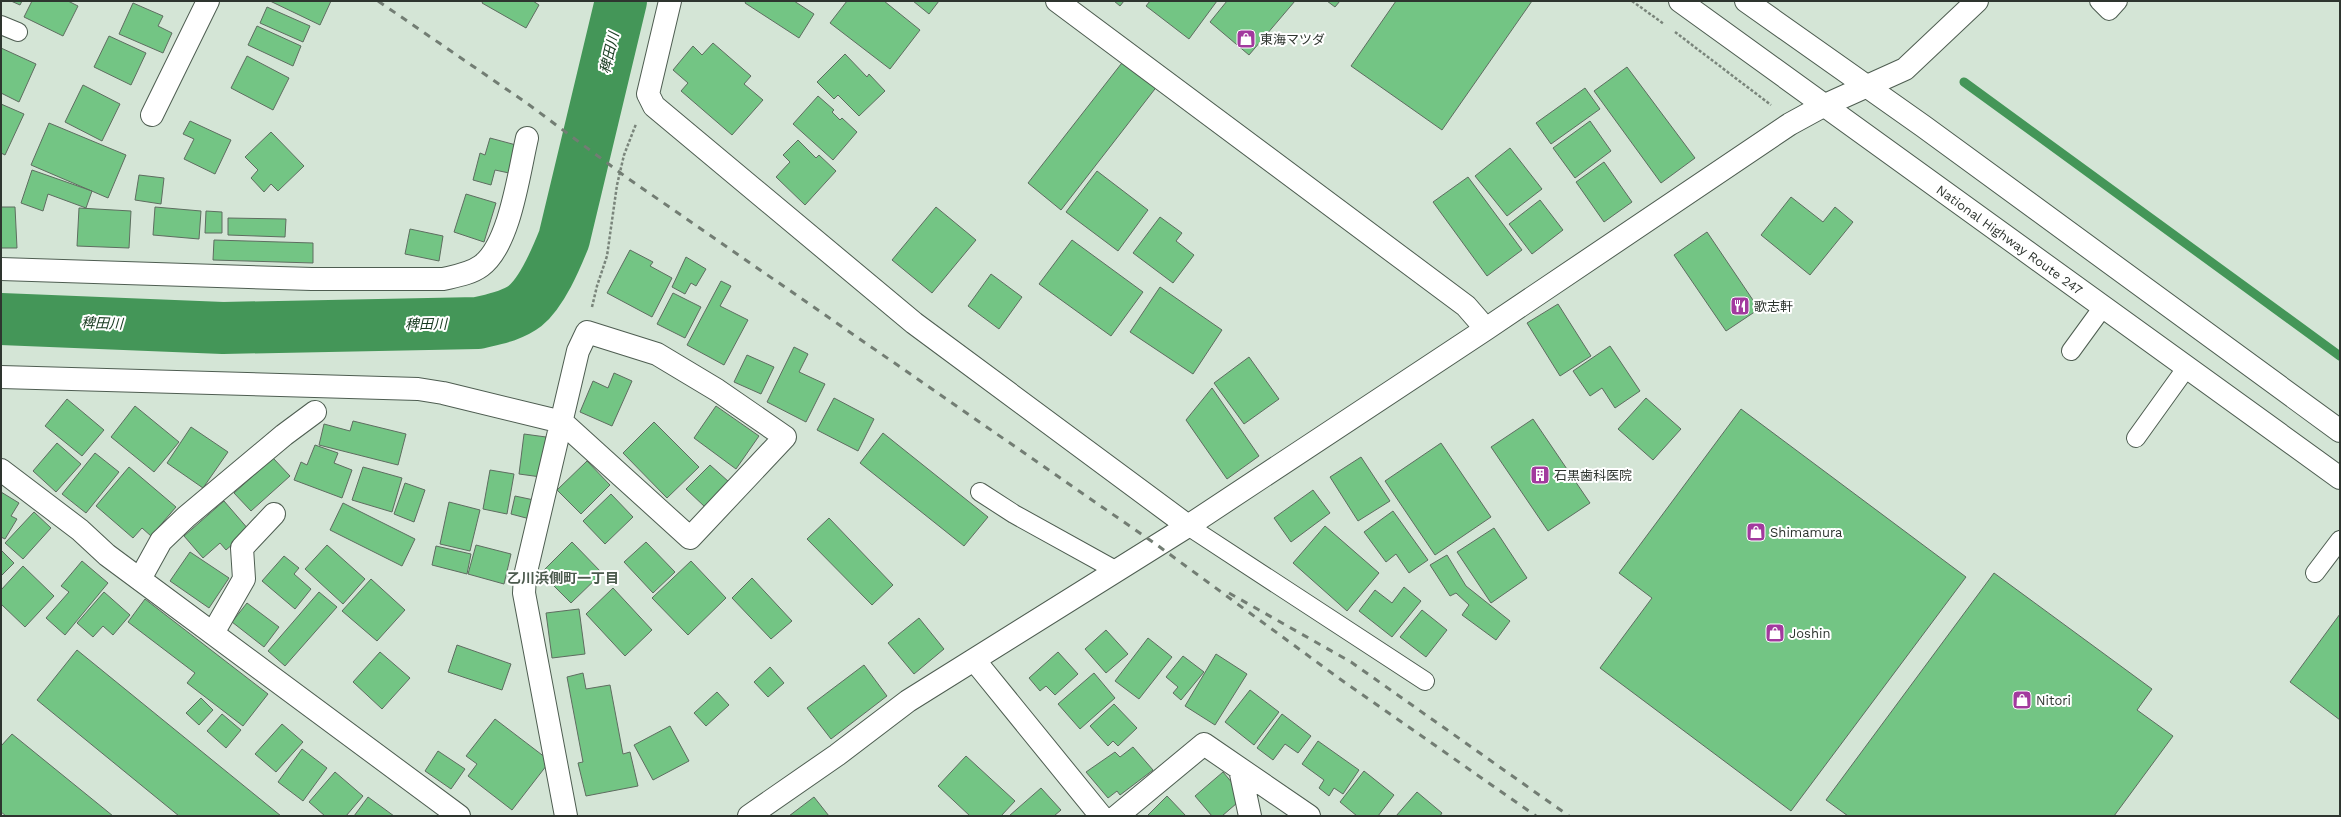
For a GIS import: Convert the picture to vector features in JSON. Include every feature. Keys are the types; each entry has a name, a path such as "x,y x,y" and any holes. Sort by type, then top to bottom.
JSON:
{"main road":[{"path":"152,115 208,1"},
{"path":"670,1 648,94 654,106 914,323 1188,526"},
{"path":"1057,1 1466,306 1486,329"},
{"name":"National Highway Route 247","path":"1680,1 1823,106 2340,478"},
{"path":"1746,1 1867,87 2340,431"},
{"path":"749,816 837,756 908,701 975,661 1188,526 1486,329 1790,124 1823,106 1905,69 1977,1"},
{"path":"1,269 312,279 443,279 462,275 480,267 490,258 500,242 527,138"},
{"path":"1,377 418,389 443,393 562,422 690,538 785,437 717,390 657,354 587,332 578,351 562,422 525,576 524,593 566,816"},
{"path":"140,579 161,541 181,522 284,435 315,412"},
{"path":"1,470 80,530 107,555 459,816"},
{"path":"213,634 244,579 242,548 274,514"},
{"path":"975,661 1101,816"},
{"path":"1118,816 1204,744 1309,816"},
{"path":"1240,769 1250,816"}],"lane":[{"path":"2099,1 2108,11 2118,1"},
{"path":"1,25 18,32"},
{"path":"2071,351 2103,307"},
{"path":"2136,438 2187,367"},
{"path":"980,492 1014,514 1117,571"},
{"path":"1188,526 1425,681"},
{"path":"2315,573 2340,540"}],"path":[{"path":"1632,1 1667,27"},
{"path":"1674,31 1773,107"},
{"path":"587,332 597,286 608,256 617,185 624,155 648,94"}],"building":[{"path":"11,1 22,1 20,5"},
{"path":"32,1 68,1 78,6 63,36 24,17"},
{"path":"270,1 331,1 320,25"},
{"path":"483,1 533,1 539,5 526,28 482,3"},
{"path":"746,1 794,1 814,14 799,38 745,3"},
{"path":"847,1 884,1 920,30 890,69 830,23"},
{"path":"913,1 939,1 929,14"},
{"path":"1114,1 1124,1 1120,6"},
{"path":"1150,1 1217,1 1189,39 1146,6"},
{"name":"東海マツダ","path":"1227,1 1295,1 1249,55 1210,22"},
{"name":"東海マツダ","path":"1327,1 1340,1 1335,7"},
{"path":"1396,1 1532,1 1442,130 1351,66"},
{"path":"133,3 163,16 158,26 172,33 163,53 119,34"},
{"path":"267,7 310,26 303,42 260,23"},
{"path":"257,26 301,46 293,66 248,45"},
{"path":"109,36 146,53 131,85 94,67"},
{"path":"713,43 751,76 744,84 763,100 732,135 681,91 688,83 673,70 693,46 702,55"},
{"path":"1,48 36,64 19,102 1,93"},
{"path":"845,54 867,77 869,74 885,91 859,116 838,95 834,99 817,82"},
{"path":"247,56 289,78 273,110 231,88"},
{"path":"1125,59 1158,85 1061,210 1028,183"},
{"path":"1627,67 1695,158 1661,183 1594,91"},
{"path":"83,85 120,104 102,141 65,122"},
{"path":"1585,88 1600,109 1551,144 1536,123"},
{"path":"818,96 834,110 832,112 840,120 842,118 857,132 833,160 793,124"},
{"path":"1,104 24,114 5,155 1,153"},
{"path":"190,121 231,140 215,174 184,159 194,139 183,134"},
{"path":"1590,121 1611,151 1575,178 1553,148"},
{"path":"49,123 126,155 108,198 31,165"},
{"path":"271,132 304,166 278,191 271,184 264,192 251,178 258,170 245,157"},
{"path":"490,138 516,145 509,173 495,170 491,185 473,180 480,153 485,155"},
{"path":"798,140 816,158 819,155 836,171 805,205 776,177 790,162 783,155"},
{"path":"1510,148 1542,189 1507,216 1475,176"},
{"path":"1604,162 1632,202 1604,222 1576,182"},
{"path":"32,170 92,191 86,208 48,194 43,211 21,203"},
{"path":"1097,171 1148,210 1118,251 1066,212"},
{"path":"139,175 164,178 161,204 135,200"},
{"path":"1468,177 1522,250 1487,276 1433,202"},
{"path":"466,194 496,203 484,242 454,232"},
{"path":"1791,197 1823,222 1835,207 1853,222 1810,275 1761,235"},
{"path":"1540,200 1563,230 1532,254 1509,224"},
{"path":"1,207 15,207 17,248 1,248"},
{"path":"155,207 201,211 199,239 153,235"},
{"path":"936,207 976,240 932,293 892,260"},
{"path":"79,208 131,211 129,248 77,246"},
{"path":"206,211 222,212 222,233 205,233"},
{"path":"1160,217 1182,233 1176,241 1194,255 1173,283 1133,253"},
{"path":"228,218 286,219 285,237 228,235"},
{"path":"410,229 443,236 439,261 405,254"},
{"path":"1707,232 1759,309 1726,331 1674,255"},
{"path":"214,240 313,243 313,263 213,260"},
{"path":"1072,240 1143,292 1111,336 1039,284"},
{"path":"630,250 653,262 650,266 672,278 652,317 607,293"},
{"path":"686,257 706,269 696,286 691,283 685,294 672,287"},
{"path":"991,274 1022,297 999,329 968,306"},
{"path":"721,281 731,286 720,306 748,320 724,365 687,345"},
{"path":"1160,287 1222,330 1193,374 1130,332"},
{"path":"673,293 701,307 685,338 657,324"},
{"path":"1558,304 1591,356 1560,376 1527,323"},
{"path":"1610,346 1640,391 1615,408 1602,388 1590,396 1573,371"},
{"path":"794,347 808,354 799,372 825,384 806,422 767,402"},
{"path":"747,355 774,367 761,394 734,382"},
{"path":"1249,357 1279,399 1244,424 1214,383"},
{"path":"614,373 632,381 612,426 580,412 593,381 608,388"},
{"path":"1212,388 1259,456 1227,479 1186,420"},
{"path":"834,398 874,419 858,451 817,430"},
{"path":"1646,398 1681,429 1653,460 1618,429"},
{"path":"67,399 104,430 82,456 45,426"},
{"path":"135,406 179,442 154,472 111,437"},
{"path":"716,406 759,436 736,469 694,438"},
{"name":"Joshin","path":"1741,409 1966,577 1791,811 1600,668 1652,598 1619,573"},
{"name":"石黒歯科医院","path":"1533,419 1590,503 1548,531 1491,447"},
{"path":"353,421 406,434 398,465 319,445 324,424 350,431"},
{"path":"654,422 699,467 667,498 623,453"},
{"path":"191,427 228,452 203,488 167,463"},
{"path":"883,433 988,517 964,546 860,463"},
{"path":"524,434 546,437 541,477 519,474"},
{"path":"57,443 81,464 56,492 33,471"},
{"path":"1441,443 1491,517 1435,555 1385,481"},
{"path":"315,445 338,453 334,463 352,470 342,498 294,480 301,462 307,465"},
{"path":"95,453 119,472 86,513 62,494"},
{"path":"1361,457 1390,501 1358,521 1330,477"},
{"path":"273,458 290,476 251,511 234,493"},
{"path":"587,461 610,485 581,514 557,490"},
{"path":"710,465 729,482 705,507 686,489"},
{"path":"129,467 176,507 151,536 142,528 133,538 96,506"},
{"path":"363,467 402,478 392,512 352,500"},
{"path":"490,470 514,474 507,514 483,509"},
{"path":"405,483 425,490 414,522 394,514"},
{"path":"1313,490 1330,513 1291,542 1274,518"},
{"path":"1,492 19,503 11,516 17,519 5,539 1,537"},
{"path":"611,494 633,517 605,544 583,521"},
{"path":"515,496 534,500 530,519 511,514"},
{"path":"224,501 249,530 226,550 220,543 203,558 184,536"},
{"path":"449,502 480,510 470,551 440,544"},
{"path":"343,503 415,539 402,566 330,530"},
{"path":"1393,511 1428,560 1409,573 1396,554 1386,562 1364,532"},
{"path":"34,512 51,528 23,559 5,543"},
{"path":"829,518 893,585 872,605 807,539"},
{"path":"1325,526 1379,573 1347,611 1293,563"},
{"path":"1494,528 1527,578 1491,603 1457,552"},
{"path":"572,542 602,573 571,603 541,573"},
{"path":"646,542 675,572 653,593 624,562"},
{"path":"327,545 365,579 343,604 305,569"},
{"path":"476,545 511,554 504,584 468,574"},
{"path":"436,546 471,554 467,574 432,565"},
{"path":"1,550 14,563 1,576"},
{"path":"190,552 229,578 209,608 170,581"},
{"path":"1447,555 1466,586 1510,621 1496,640 1462,615 1469,605 1456,593 1450,596 1430,565"},
{"path":"284,556 299,568 294,574 311,589 295,609 262,581"},
{"path":"82,561 108,583 65,635 46,618 69,592 61,586"},
{"path":"691,561 726,598 688,635 652,598"},
{"path":"23,566 54,596 25,627 1,604 1,590"},
{"name":"Nitori","path":"1994,573 2152,689 2137,710 2173,736 2114,816 1848,816 1826,800"},
{"path":"752,578 792,621 771,639 732,598"},
{"path":"371,579 405,610 377,641 342,611"},
{"path":"1404,587 1421,601 1392,637 1359,611 1375,590 1392,603"},
{"path":"613,588 652,630 625,656 586,614"},
{"path":"104,592 130,615 113,635 103,626 93,637 77,623"},
{"path":"319,592 337,607 285,666 268,651"},
{"path":"145,599 268,694 243,726 187,683 195,673 128,622"},
{"path":"247,603 279,627 264,647 232,622"},
{"path":"579,609 585,654 552,658 546,613"},
{"path":"1422,610 1447,630 1426,657 1400,637"},
{"path":"2340,614 2340,720 2290,682"},
{"path":"919,618 944,649 914,674 888,643"},
{"path":"1106,630 1128,654 1106,673 1085,649"},
{"path":"1148,638 1172,657 1139,699 1115,681"},
{"path":"457,645 511,664 502,690 448,672"},
{"path":"77,650 281,816 179,816 37,700"},
{"path":"380,652 410,678 382,709 353,682"},
{"path":"1058,652 1078,674 1055,695 1046,686 1040,691 1029,678"},
{"path":"1216,654 1247,674 1215,725 1185,706"},
{"path":"1183,656 1204,672 1181,700 1173,693 1178,687 1166,677"},
{"path":"864,665 887,696 831,739 807,708"},
{"path":"770,667 784,683 768,697 754,682"},
{"path":"583,673 586,689 610,685 623,754 630,752 638,786 586,796 578,763 583,762 567,677"},
{"path":"1094,673 1115,698 1080,729 1058,704"},
{"path":"1250,690 1279,712 1254,745 1225,722"},
{"path":"717,692 729,705 706,726 694,713"},
{"path":"201,698 213,710 199,725 186,713"},
{"path":"1114,704 1137,728 1118,746 1113,741 1108,746 1090,726"},
{"path":"222,714 241,730 226,748 207,731"},
{"path":"1282,714 1311,736 1298,753 1285,744 1273,760 1257,748"},
{"path":"495,719 550,761 512,810 468,776 477,764 466,756"},
{"path":"282,724 303,742 276,772 255,754"},
{"path":"670,726 689,761 653,780 634,745"},
{"path":"12,734 113,816 6,816 1,812 1,746"},
{"path":"1318,741 1359,770 1343,794 1334,788 1329,796 1319,788 1324,780 1302,764"},
{"path":"1133,747 1153,770 1120,795 1117,791 1108,798 1086,772 1115,752 1120,757"},
{"path":"302,749 327,768 303,801 278,782"},
{"path":"438,751 465,769 451,789 425,771"},
{"path":"966,756 1015,801 1001,816 970,816 938,786"},
{"path":"1364,771 1394,795 1378,816 1357,816 1340,802"},
{"path":"335,772 363,796 346,816 325,816 309,802"},
{"path":"1223,772 1244,797 1222,816 1212,816 1195,796"},
{"path":"1041,788 1061,810 1054,816 1009,816"},
{"path":"1417,792 1442,813 1440,816 1396,816"},
{"path":"1167,796 1186,816 1147,816"},
{"path":"368,797 394,816 354,816"},
{"path":"814,797 829,816 789,816"}],"waterway":[{"name":"稗田川","path":"1,319 223,328 478,323 503,317 520,309 531,300 543,284 564,239 621,1"},
{"path":"1964,82 2340,356"}],"railway":[{"path":"378,1 528,104 626,177 1157,545 1340,679 1536,816"},
{"path":"1229,593 1351,662 1569,816"}],"place":[{"name":"東海マツダ","path":"1246,39"},
{"name":"歌志軒","path":"1740,306"},
{"name":"石黒歯科医院","path":"1540,475"},
{"name":"Shimamura","path":"1756,532"},
{"name":"Joshin","path":"1775,633"},
{"name":"Nitori","path":"2022,700"}],"district":[{"name":"乙川浜側町一丁目","path":"563,578"}]}
